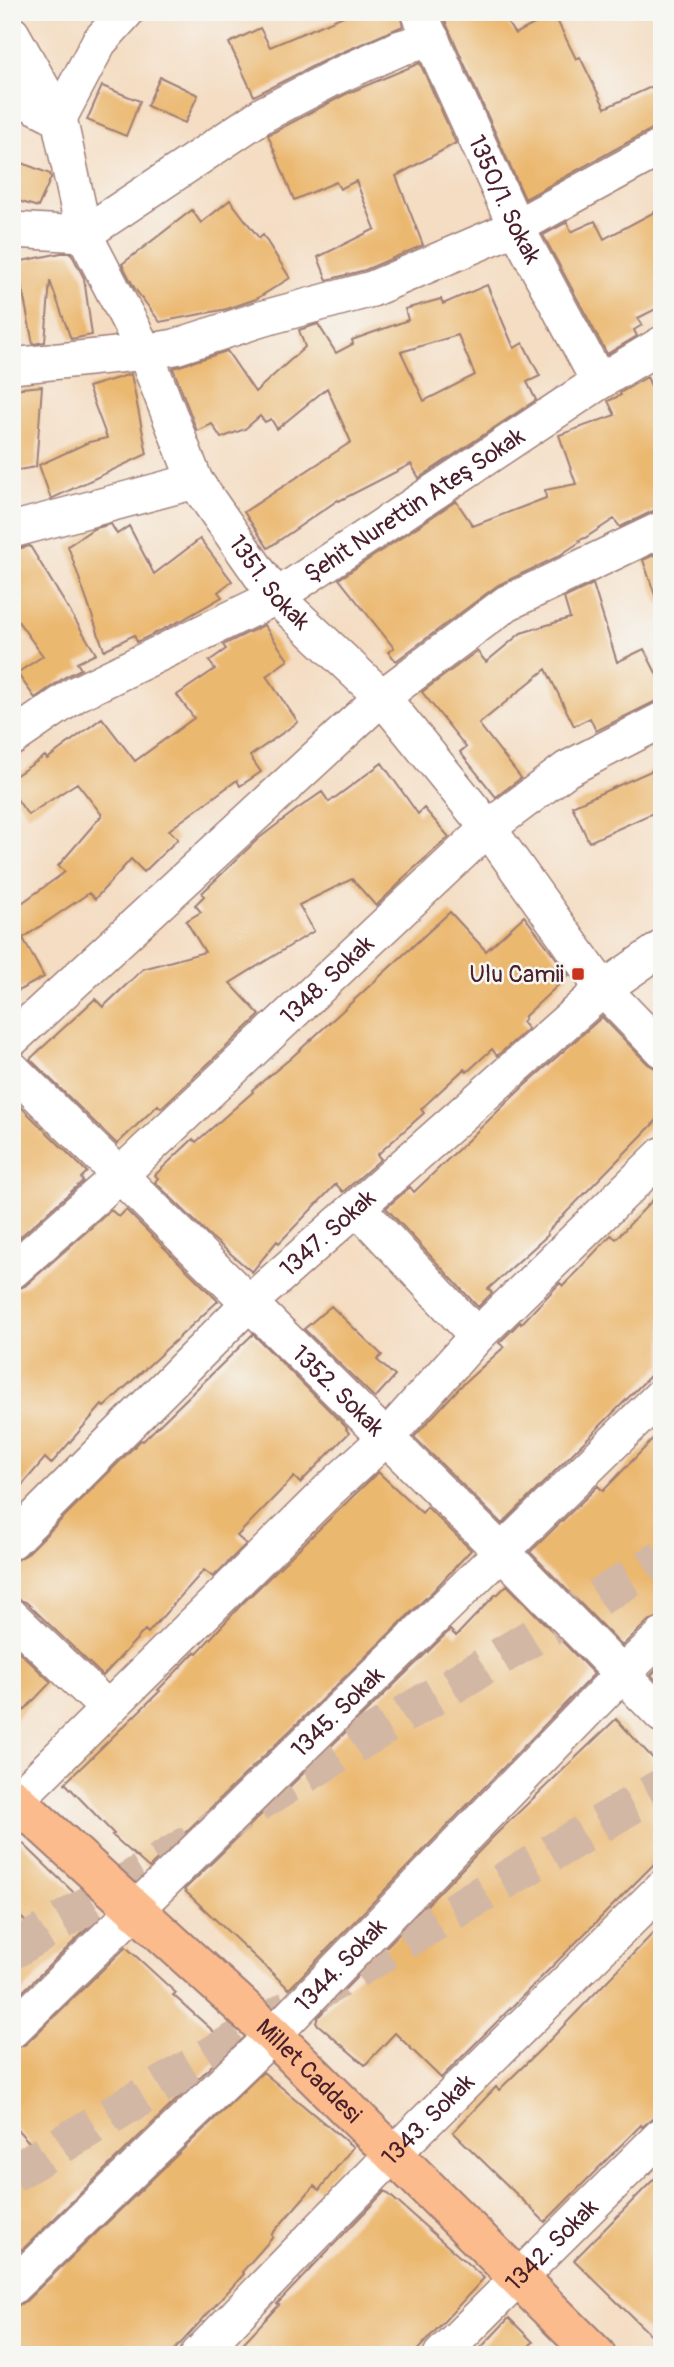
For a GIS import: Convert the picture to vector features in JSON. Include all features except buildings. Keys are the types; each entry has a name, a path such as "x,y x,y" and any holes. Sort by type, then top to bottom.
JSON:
{"main road":[{"name":"Millet Caddesi","path":"14,1801 273,2035 596,2355"}],"street":[{"path":"12,94 59,118 99,42 126,12"},
{"path":"12,230 83,234 264,114 337,76 400,48 426,26"},
{"name":"1350/1. Sokak","path":"426,26 516,227 599,382"},
{"name":"1351. Sokak","path":"12,34 59,118 83,234 145,352 195,481 276,597 382,697 488,828 603,989 662,1050"},
{"path":"12,366 175,347 261,319 372,289 516,227 662,147"},
{"name":"Şehit Nurettin Ateş Sokak","path":"12,738 76,694 276,597 599,382 662,344"},
{"path":"12,530 195,481"},
{"path":"12,1039 382,697 507,603 662,528"},
{"name":"1348. Sokak","path":"12,1271 120,1175 488,828 567,769 662,720"},
{"name":"1347. Sokak","path":"12,1541 249,1303 603,989 662,948"},
{"name":"1352. Sokak","path":"12,1069 501,1552 662,1715"},
{"path":"14,1801 328,1491 386,1438 477,1336 662,1155"},
{"path":"358,1208 477,1336"},
{"name":"1345. Sokak","path":"12,2030 662,1395"},
{"path":"12,1617 107,1708"},
{"name":"1344. Sokak","path":"12,2287 273,2035 621,1675 662,1636"},
{"name":"1343. Sokak","path":"198,2355 393,2154 662,1888"},
{"name":"1342. Sokak","path":"441,2355 662,2135"}],"tunnel":[{"path":"12,1951 662,1559"},
{"path":"12,2174 662,1787"}],"place":[{"name":"Ulu Camii","path":"578,974"}]}
